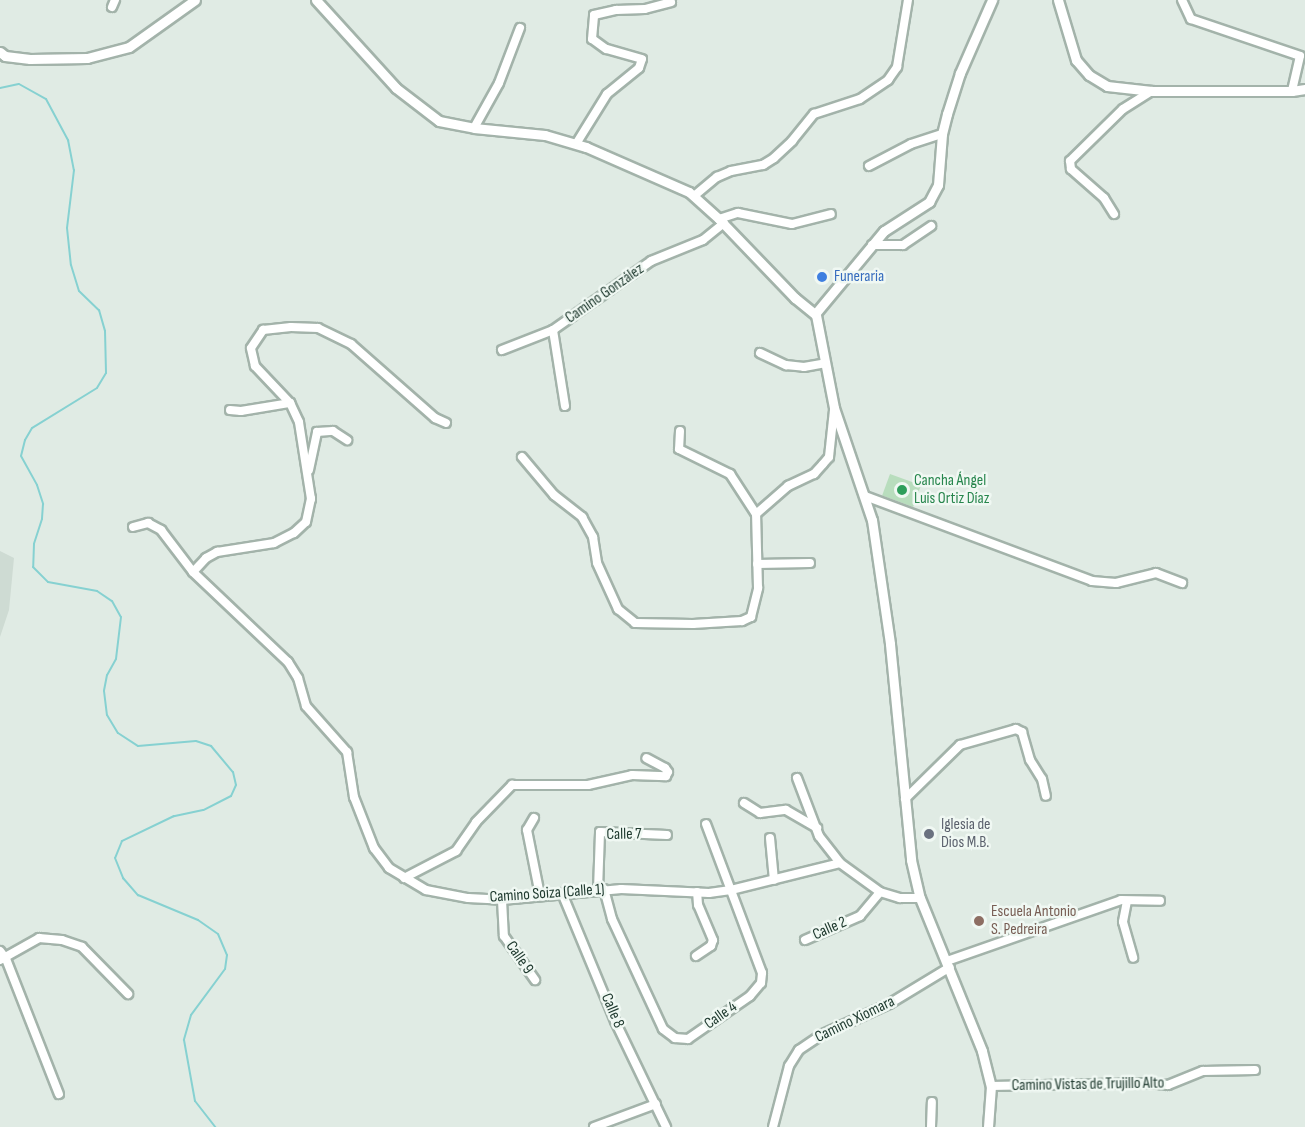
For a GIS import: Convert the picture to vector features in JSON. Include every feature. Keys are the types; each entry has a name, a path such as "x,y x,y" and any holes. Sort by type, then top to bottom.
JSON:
{"street":[{"path":"316,0 396,88 439,121 474,128 546,135 576,144 694,196 722,221 795,298 815,314 834,408 866,496 875,540 890,644 911,860 920,898 982,1051 991,1086 988,1127"},
{"path":"694,196 717,177 731,171 763,165 792,141 814,114 860,99 888,80 897,67 908,0"},
{"path":"815,314 884,231 929,202 938,185 942,135 960,73 992,0"},
{"path":"1058,0 1076,60 1089,75 1107,86 1152,92 1292,92 1305,89"},
{"path":"1182,0 1191,19 1300,56 1292,92"},
{"path":"0,52 5,56 30,59 87,58 129,47 192,1"},
{"path":"576,144 607,94 639,68 642,59 606,49 592,39 594,15 616,10 645,9 671,2"},
{"path":"474,128 499,82 520,28"},
{"path":"1114,214 1111,205 1071,169 1070,161 1123,109 1152,92"},
{"path":"869,166 911,144 942,135"},
{"path":"722,221 738,213 792,224 831,214"},
{"name":"Camino González","path":"565,406 553,330 574,313 610,292 651,261 703,240 722,221"},
{"path":"872,245 903,245 932,226"},
{"path":"193,572 206,558 218,552 273,543 294,533 306,522 311,499 309,471 303,452 299,422 290,403 255,366 251,348 263,330 291,327 318,328 351,344 435,418 446,423"},
{"path":"502,350 553,330"},
{"path":"760,353 786,365 804,367 826,363"},
{"path":"230,410 241,411 290,403"},
{"path":"756,514 788,486 814,474 829,457 834,408"},
{"path":"309,471 317,432 333,431 347,440"},
{"path":"522,457 554,495 582,517 593,537 597,563 618,609 635,623 693,624 742,621 751,616 758,588 756,514 730,474 679,449 680,431"},
{"path":"866,496 1092,581 1116,583 1156,573 1182,583"},
{"name":"Camino Soiza (Calle 1)","path":"134,527 148,523 161,530 193,572 288,662 298,678 306,706 347,752 354,797 374,848 389,868 426,890 468,898 502,900 601,890 697,892 731,890 840,862"},
{"path":"757,564 810,563"},
{"path":"905,799 960,745 1016,729 1022,732 1030,760 1042,779 1046,796"},
{"path":"404,878 456,851 476,822 512,785 588,785 632,775 666,776 668,772 665,768 646,758"},
{"path":"797,778 819,836 840,862 880,892 900,898 920,898"},
{"path":"744,803 760,813 786,810 817,828"},
{"path":"534,818 526,830 540,895"},
{"name":"Calle 4","path":"601,890 663,1029 675,1038 688,1039 750,996 761,984 762,973 706,824"},
{"name":"Calle 7","path":"601,890 600,832 667,835"},
{"path":"770,838 774,880"},
{"path":"696,956 711,946 713,940 698,905 697,892"},
{"name":"Calle 2","path":"805,940 860,916 880,892"},
{"name":"Calle 8","path":"562,893 615,1021 666,1127"},
{"name":"Calle 9","path":"502,900 504,936 535,980"},
{"path":"1127,901 1123,922 1133,958"},
{"name":"Camino Xiomara","path":"773,1127 789,1066 800,1050 821,1035 889,1004 948,964 1127,901 1160,901"},
{"path":"3,960 39,938 62,940 82,947 97,965 128,994"},
{"path":"0,951 59,1094"},
{"name":"Camino Vistas de Trujillo Alto","path":"991,1086 1145,1083 1168,1085 1203,1071 1255,1070"},
{"path":"931,1127 932,1102"},
{"path":"594,1127 656,1104"}],"shaded area":[{"path":"0,551 14,558 9,610 0,637"}],"green space":[{"name":"Cancha Ángel Luis Ortiz Díaz","path":"890,474 921,485 913,507 882,496"}],"waterway":[{"path":"0,88 19,84 46,99 68,140 74,170 67,228 71,265 79,291 99,310 105,331 106,373 97,388 32,428 25,440 21,456 37,485 43,504 42,519 34,544 33,567 48,582 97,591 112,601 121,617 116,659 107,675 104,691 107,715 118,733 138,746 196,741 211,746 233,772 236,785 231,796 203,810 174,816 122,841 115,858 123,878 138,895 198,920 218,934 227,955 225,969 191,1015 184,1040 195,1101 215,1127"}],"place":[{"name":"Funeraria","path":"822,277"},
{"name":"Cancha Ángel Luis Ortiz Díaz","path":"902,490"},
{"name":"Iglesia de Dios M.B.","path":"929,834"},
{"name":"Escuela Antonio S. Pedreira","path":"979,921"}]}
